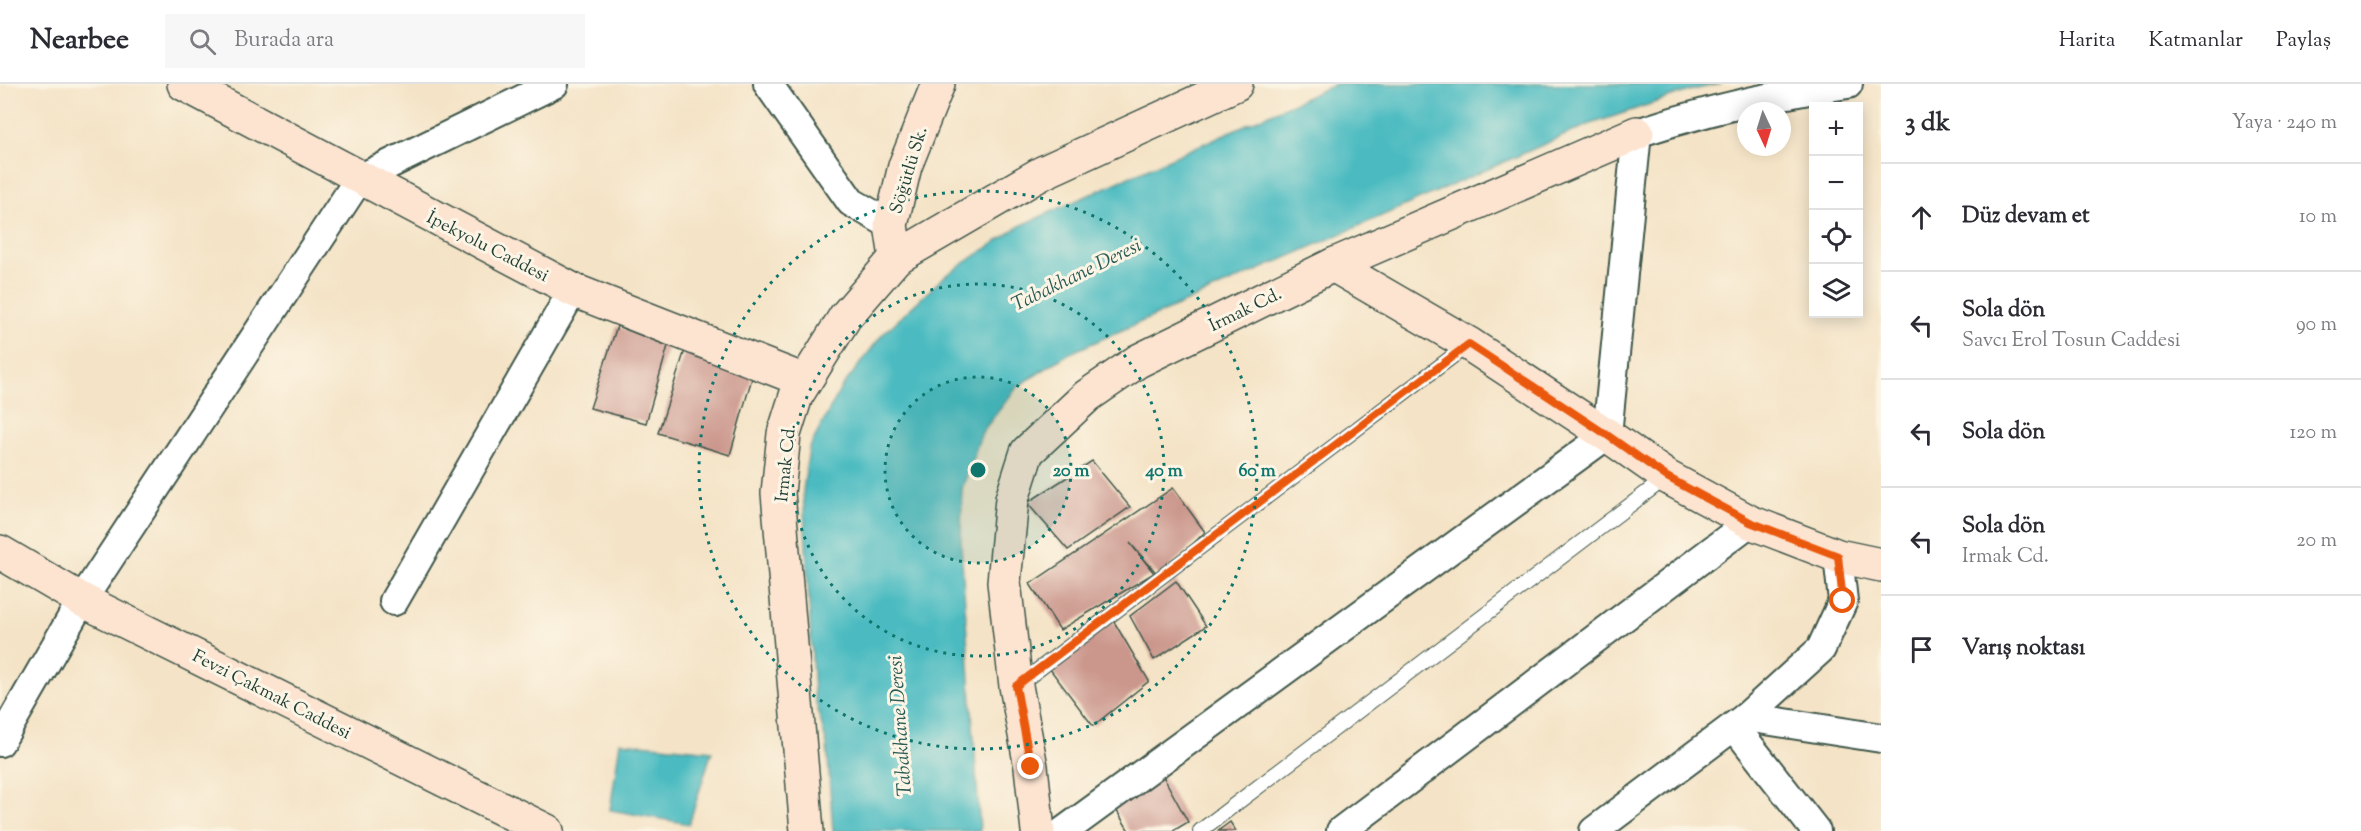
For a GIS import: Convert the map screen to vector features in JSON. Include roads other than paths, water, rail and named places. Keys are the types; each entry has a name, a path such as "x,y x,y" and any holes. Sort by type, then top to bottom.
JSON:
{"street":[{"name":"İpekyolu Caddesi","path":"184,84 359,179 573,290 805,381"},
{"path":"0,742 82,600 359,179 555,84"},
{"path":"768,84 851,202 891,225"},
{"name":"Söğütlü Sk.","path":"896,258 891,225 905,166 938,84"},
{"name":"Irmak Cd.","path":"807,831 778,492 784,434 796,396 845,317 896,258 1042,172 1236,84"},
{"name":"Irmak Cd.","path":"1038,831 1031,767 1016,686 1004,582 1012,499 1027,452 1087,396 1138,361 1334,265 1638,134 1699,113 1798,91 1848,84"},
{"path":"1064,831 1607,435 1638,134"},
{"path":"1334,265 1469,344 1667,477 1750,522 1838,556 1881,564"},
{"path":"394,601 573,290"},
{"path":"1341,831 1750,522"},
{"name":"Fevzi Çakmak Caddesi","path":"0,552 82,600 547,831"},
{"path":"1606,828 1740,722 1821,649 1843,601 1838,556"},
{"path":"1740,722 1881,738"},
{"path":"1740,722 1815,831"}],"lane":[{"path":"1016,686 1469,344"},
{"path":"1200,831 1667,477"}],"water":[{"name":"Tabakhane Deresi","path":"1336,84 1720,84 1692,90 1588,125 1068,354 1017,387 982,432 962,489 961,545 980,831 833,831 827,745 814,695 803,491 809,449 840,390 882,335 945,276 1020,226"},
{"path":"620,742 712,751 689,824 610,810"}]}
